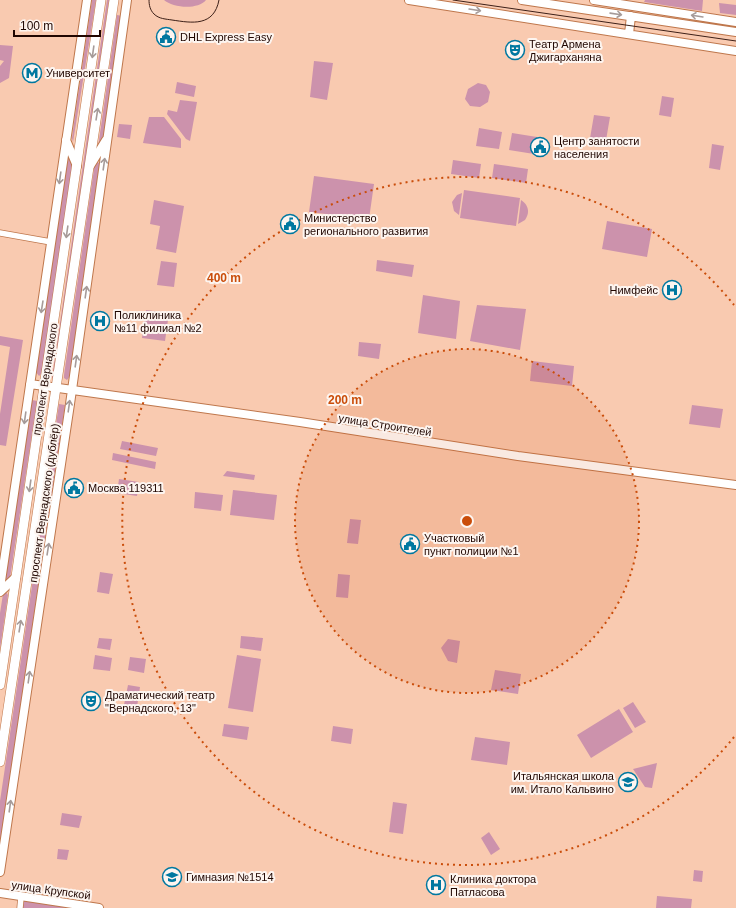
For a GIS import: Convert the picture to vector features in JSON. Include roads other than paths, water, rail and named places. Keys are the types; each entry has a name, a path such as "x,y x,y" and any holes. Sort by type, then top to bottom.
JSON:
{"main road":[{"name":"проспект Вернадского","path":"0,685 101,0"},
{"name":"проспект Вернадского","path":"0,762 114,0"}],"street":[{"path":"0,588 87,0"},
{"name":"проспект Вернадского (дублёр)","path":"0,872 109,137 127,0"},
{"path":"409,0 736,51"},
{"path":"522,0 736,32"},
{"path":"595,0 600,6 595,10"},
{"path":"595,0 736,22"},
{"path":"629,34 631,16"},
{"name":"проспект Вернадского (дублёр)","path":"89,166 109,137"},
{"path":"66,140 76,166"},
{"path":"0,232 51,242"},
{"name":"улица Строителей","path":"30,384 300,422 420,442 736,485"},
{"path":"0,592 16,577"},
{"name":"улица Крупской","path":"0,893 99,908"},
{"path":"20,908 21,897"}],"tram line":[{"path":"149,0 152,11 158,17 187,22 207,19 216,9 219,0"},
{"path":"453,0 736,41"}],"place":[{"name":"DHL Express Easy","path":"166,37"},
{"name":"Театр Армена Джигарханяна","path":"515,50"},
{"name":"Университет","path":"32,73"},
{"name":"Центр занятости населения","path":"540,147"},
{"name":"Министерство регионального развития","path":"290,224"},
{"name":"Нимфейс","path":"672,290"},
{"name":"Поликлиника №11 филиал №2","path":"100,321"},
{"name":"Москва 119311","path":"74,488"},
{"name":"Участковый пункт полиции №1","path":"410,544"},
{"name":"Драматический театр \"Вернадского, 13\"","path":"91,701"},
{"name":"Итальянская школа им. Итало Кальвино","path":"628,782"},
{"name":"Гимназия №1514","path":"172,877"},
{"name":"Клиника доктора Патласова","path":"436,885"}]}
